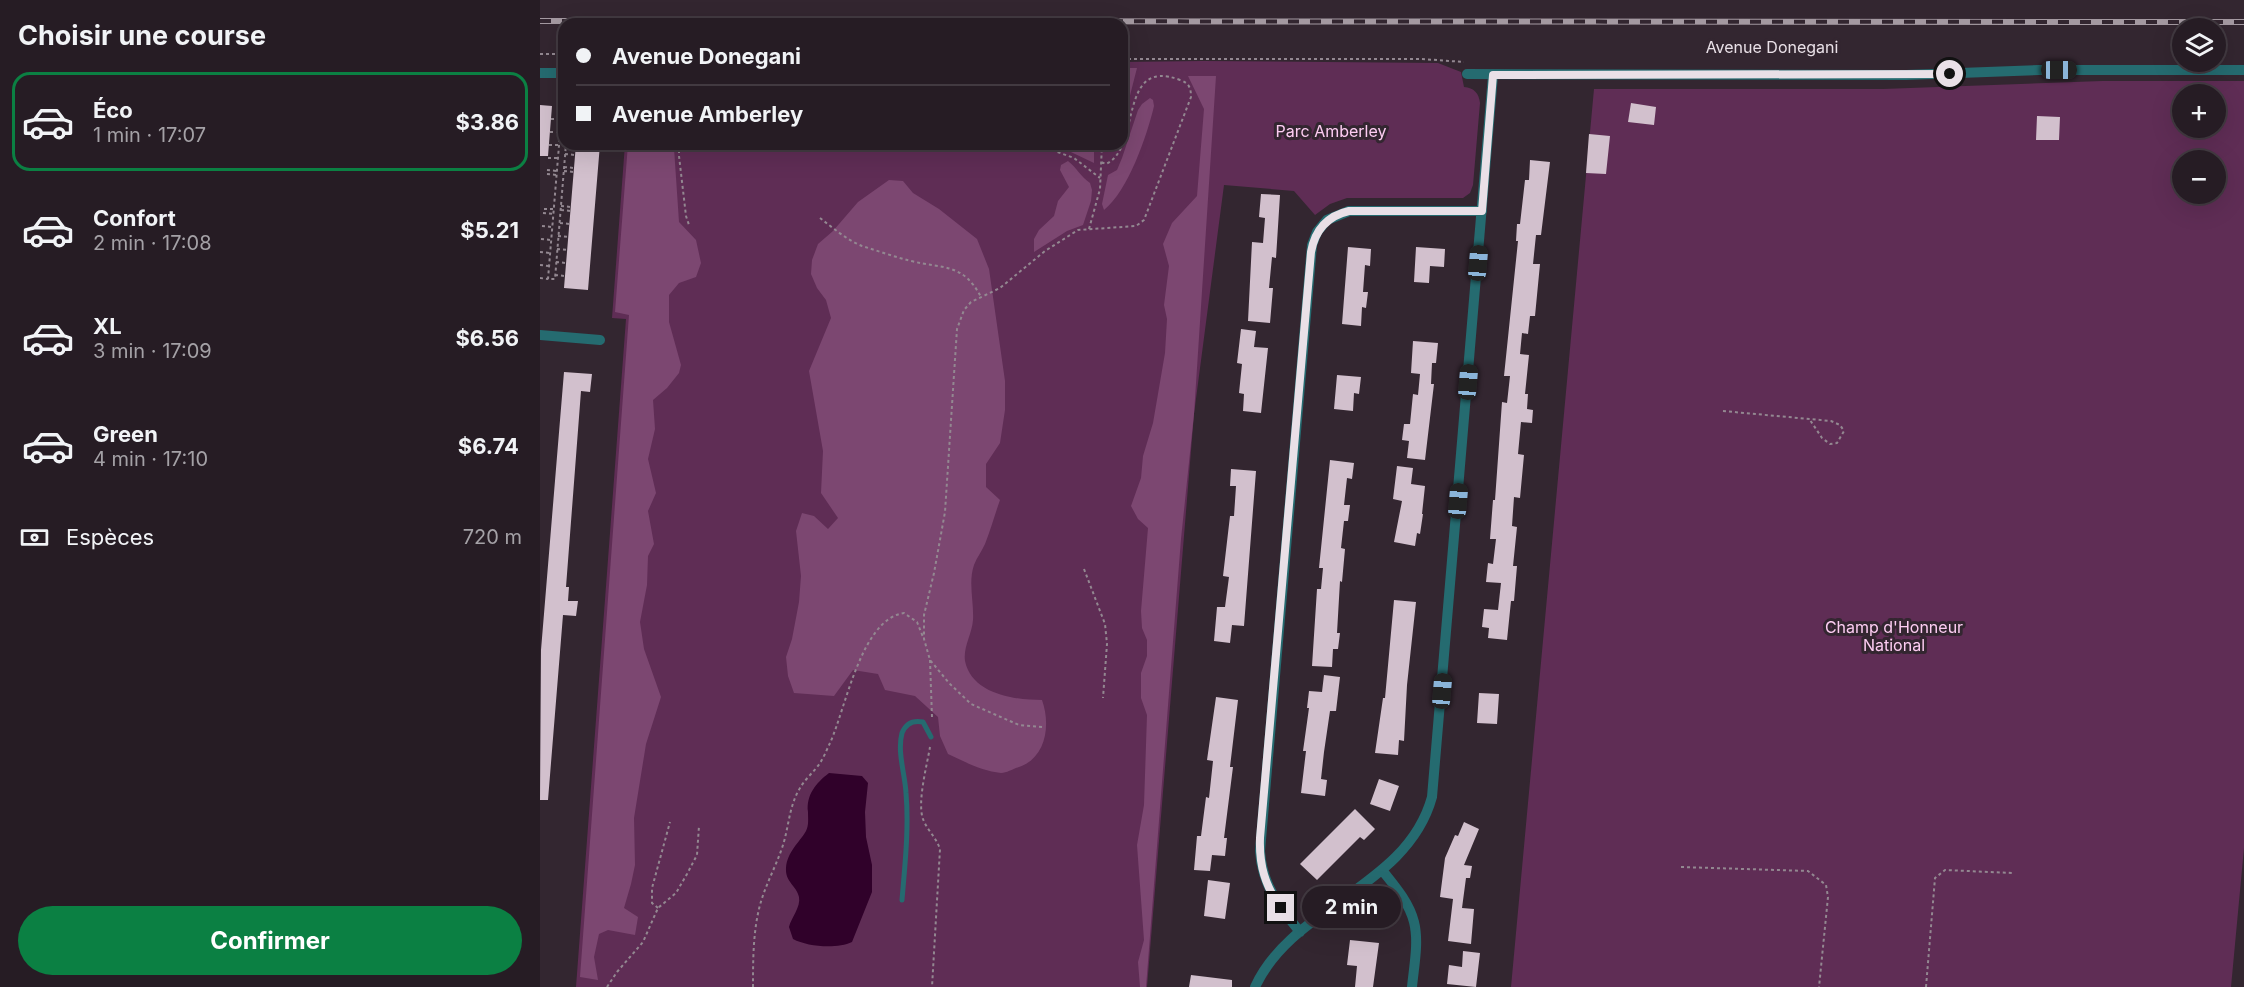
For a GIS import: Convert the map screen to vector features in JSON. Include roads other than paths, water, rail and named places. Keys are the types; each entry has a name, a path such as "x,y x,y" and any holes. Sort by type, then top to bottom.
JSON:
{"street":[{"name":"Avenue Donegani","path":"1467,74 1906,75 2017,70 2244,70"},
{"path":"540,73 558,73"},
{"path":"1255,987 1279,950 1382,870 1402,851 1420,828 1429,806 1433,786 1493,75"},
{"path":"1300,932 1270,891 1262,872 1260,851 1312,245 1322,225 1334,216 1349,211 1482,211"},
{"path":"540,335 600,340"},
{"path":"1382,870 1406,904 1414,921 1416,942 1412,987"}],"lane":[{"path":"902,900 907,827 906,793 900,748 902,732 908,724 916,720 923,722 931,737"}],"railway":[{"path":"540,21 558,21"},
{"path":"1128,21 2244,22"}],"park label":[{"name":"Parc Amberley","path":"1331,131"},
{"name":"Champ d'Honneur National","path":"1894,636"}]}
